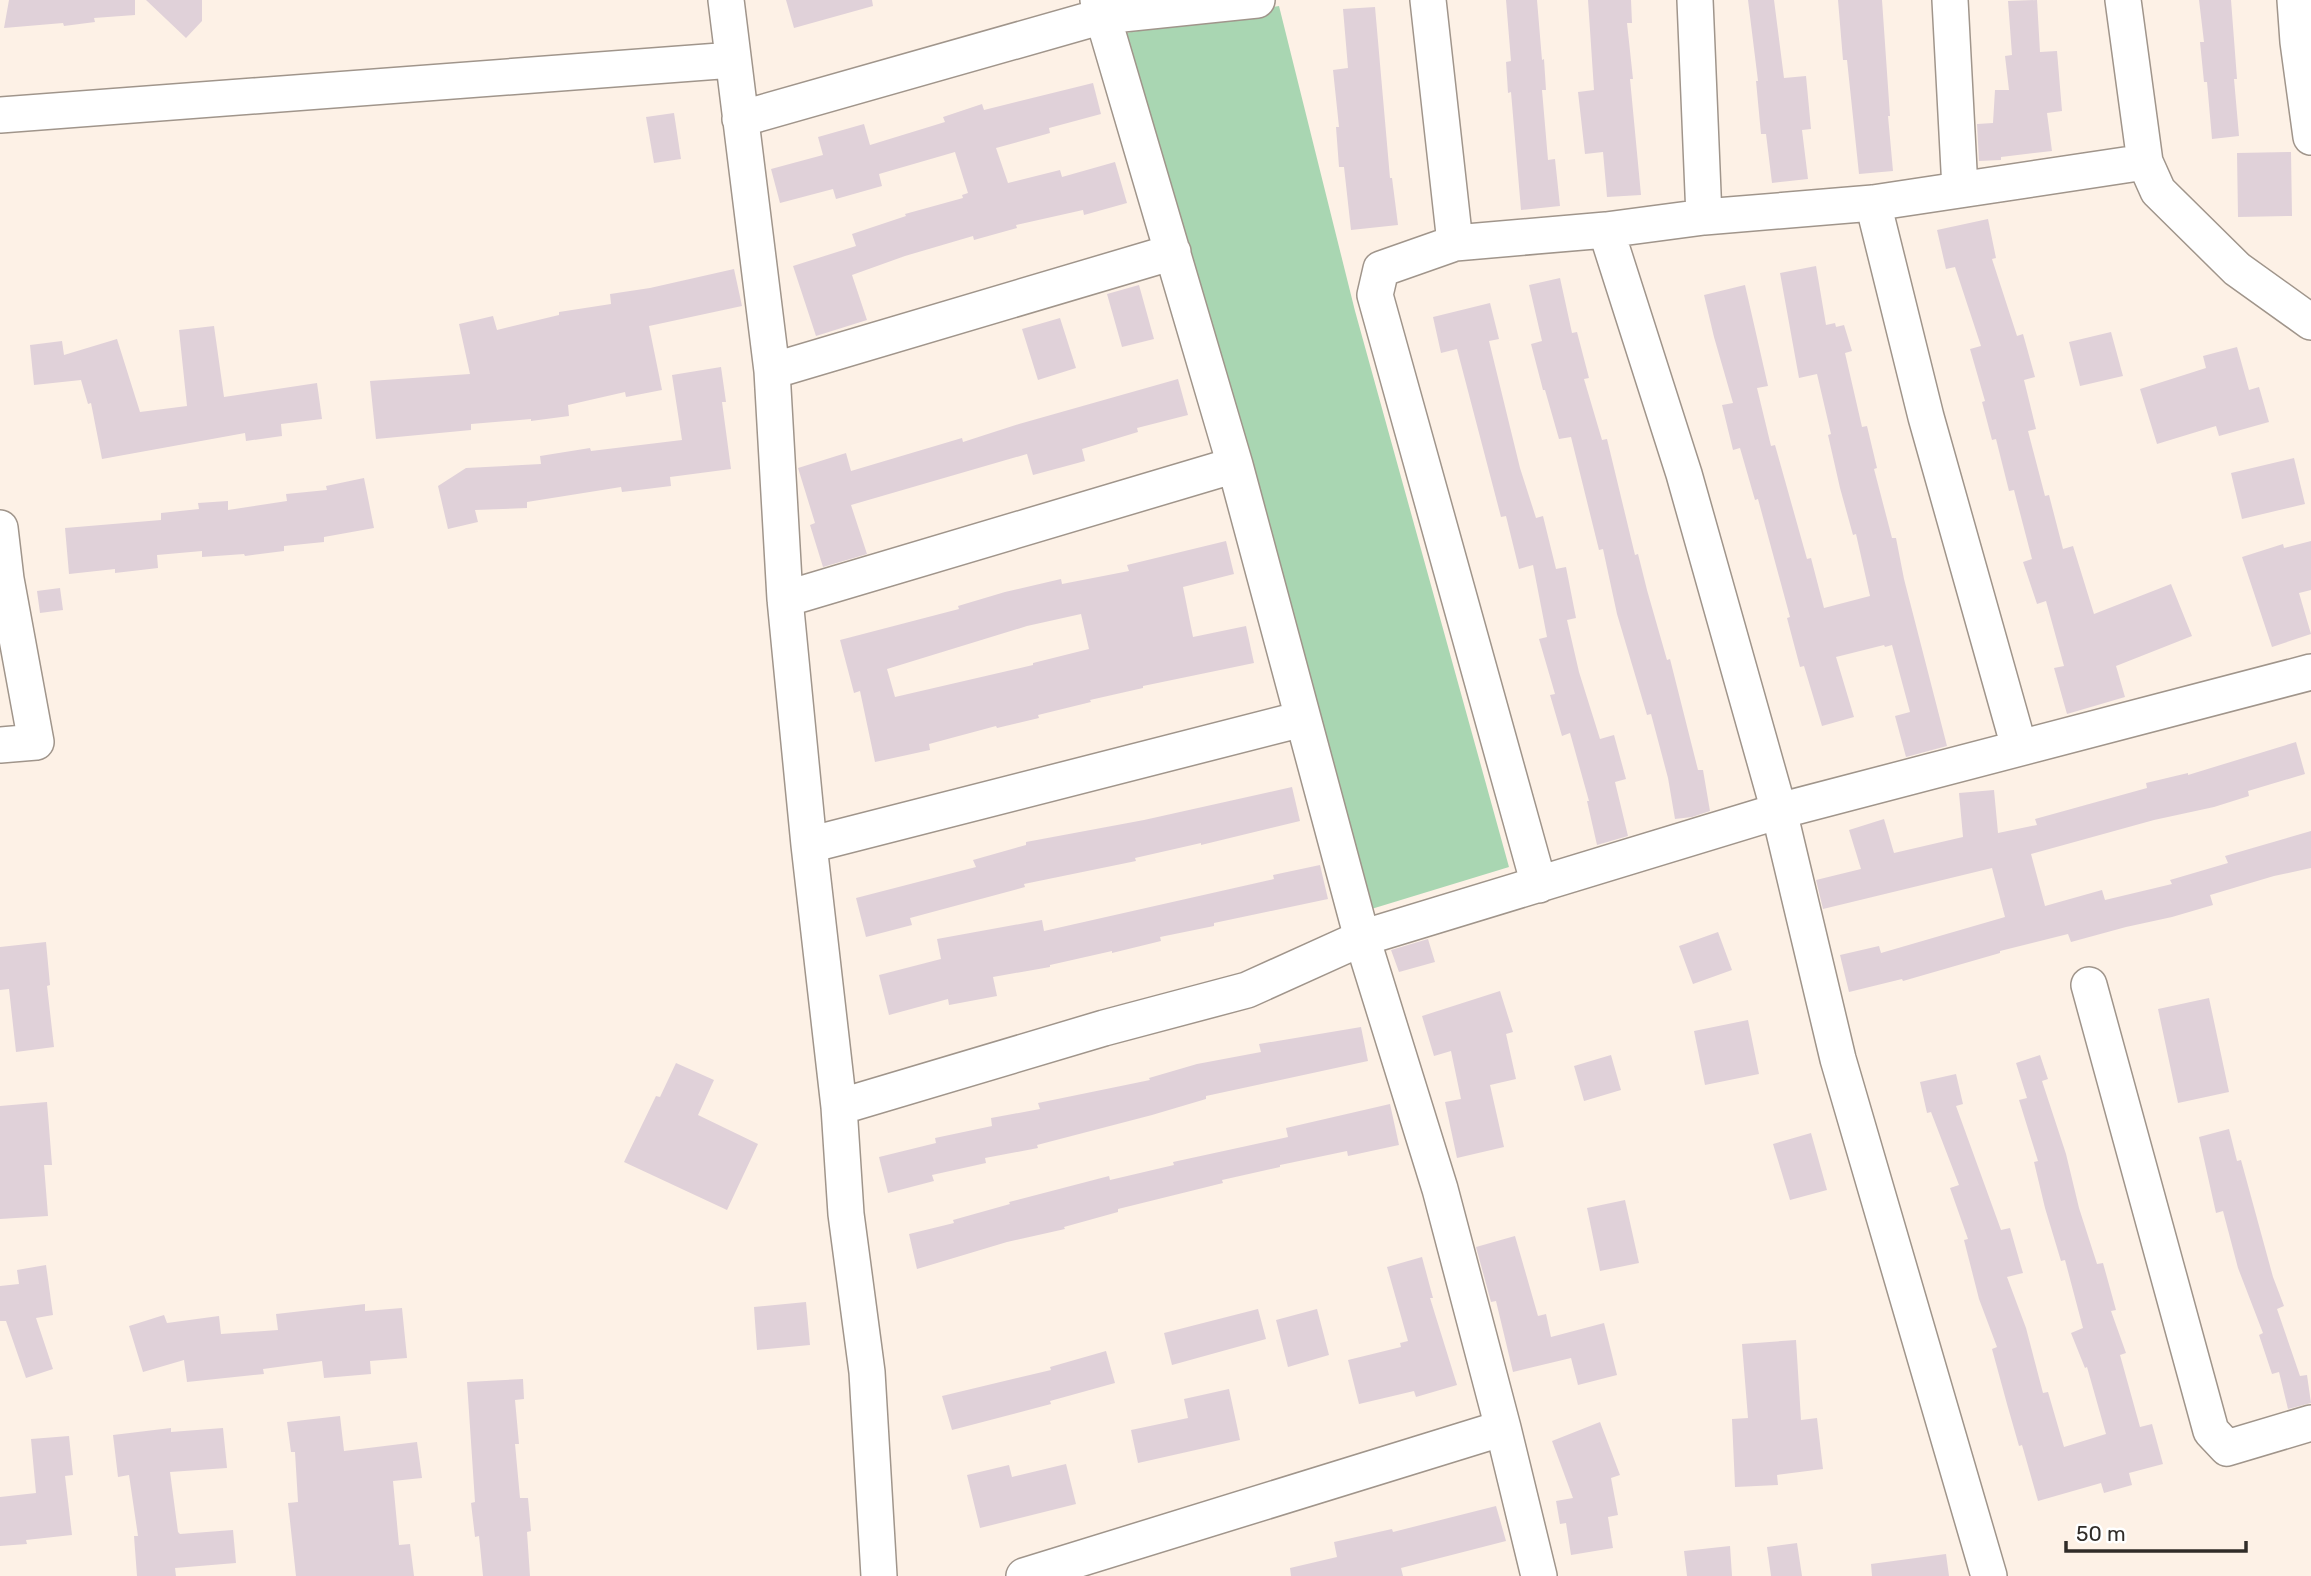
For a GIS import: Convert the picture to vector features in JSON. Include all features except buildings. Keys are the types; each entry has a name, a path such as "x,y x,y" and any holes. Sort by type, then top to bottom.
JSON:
{"street":[{"path":"726,0 772,371 785,599 809,845 839,1107 846,1214 867,1372 879,1576"},
{"path":"740,119 1101,8 1257,0"},
{"path":"1428,0 1455,243"},
{"path":"1695,0 1704,217"},
{"path":"1950,0 1960,189"},
{"path":"2123,0 2145,162 2158,191 2237,269 2311,322"},
{"path":"2295,0 2311,137"},
{"path":"1101,8 1235,465 1362,938 1440,1189 1539,1576"},
{"path":"0,115 733,61"},
{"path":"1539,885 1375,295 1381,269 1455,243 1606,230 1704,217 1873,203 2145,162"},
{"path":"1873,203 1926,417 2019,747"},
{"path":"1606,230 1684,474 1779,811 1838,1059 1989,1576"},
{"path":"772,371 1173,252"},
{"path":"785,599 1235,465"},
{"path":"0,528 6,579 36,742 0,746"},
{"path":"839,1107 1104,1028 1247,990 1362,938 1779,811 2311,672"},
{"path":"809,845 1302,719"},
{"path":"2089,985 2211,1431 2227,1448 2311,1423"},
{"path":"1024,1576 1503,1428"}],"green space":[{"path":"1279,6 1355,311 1509,867 1355,914 1103,37"}]}
